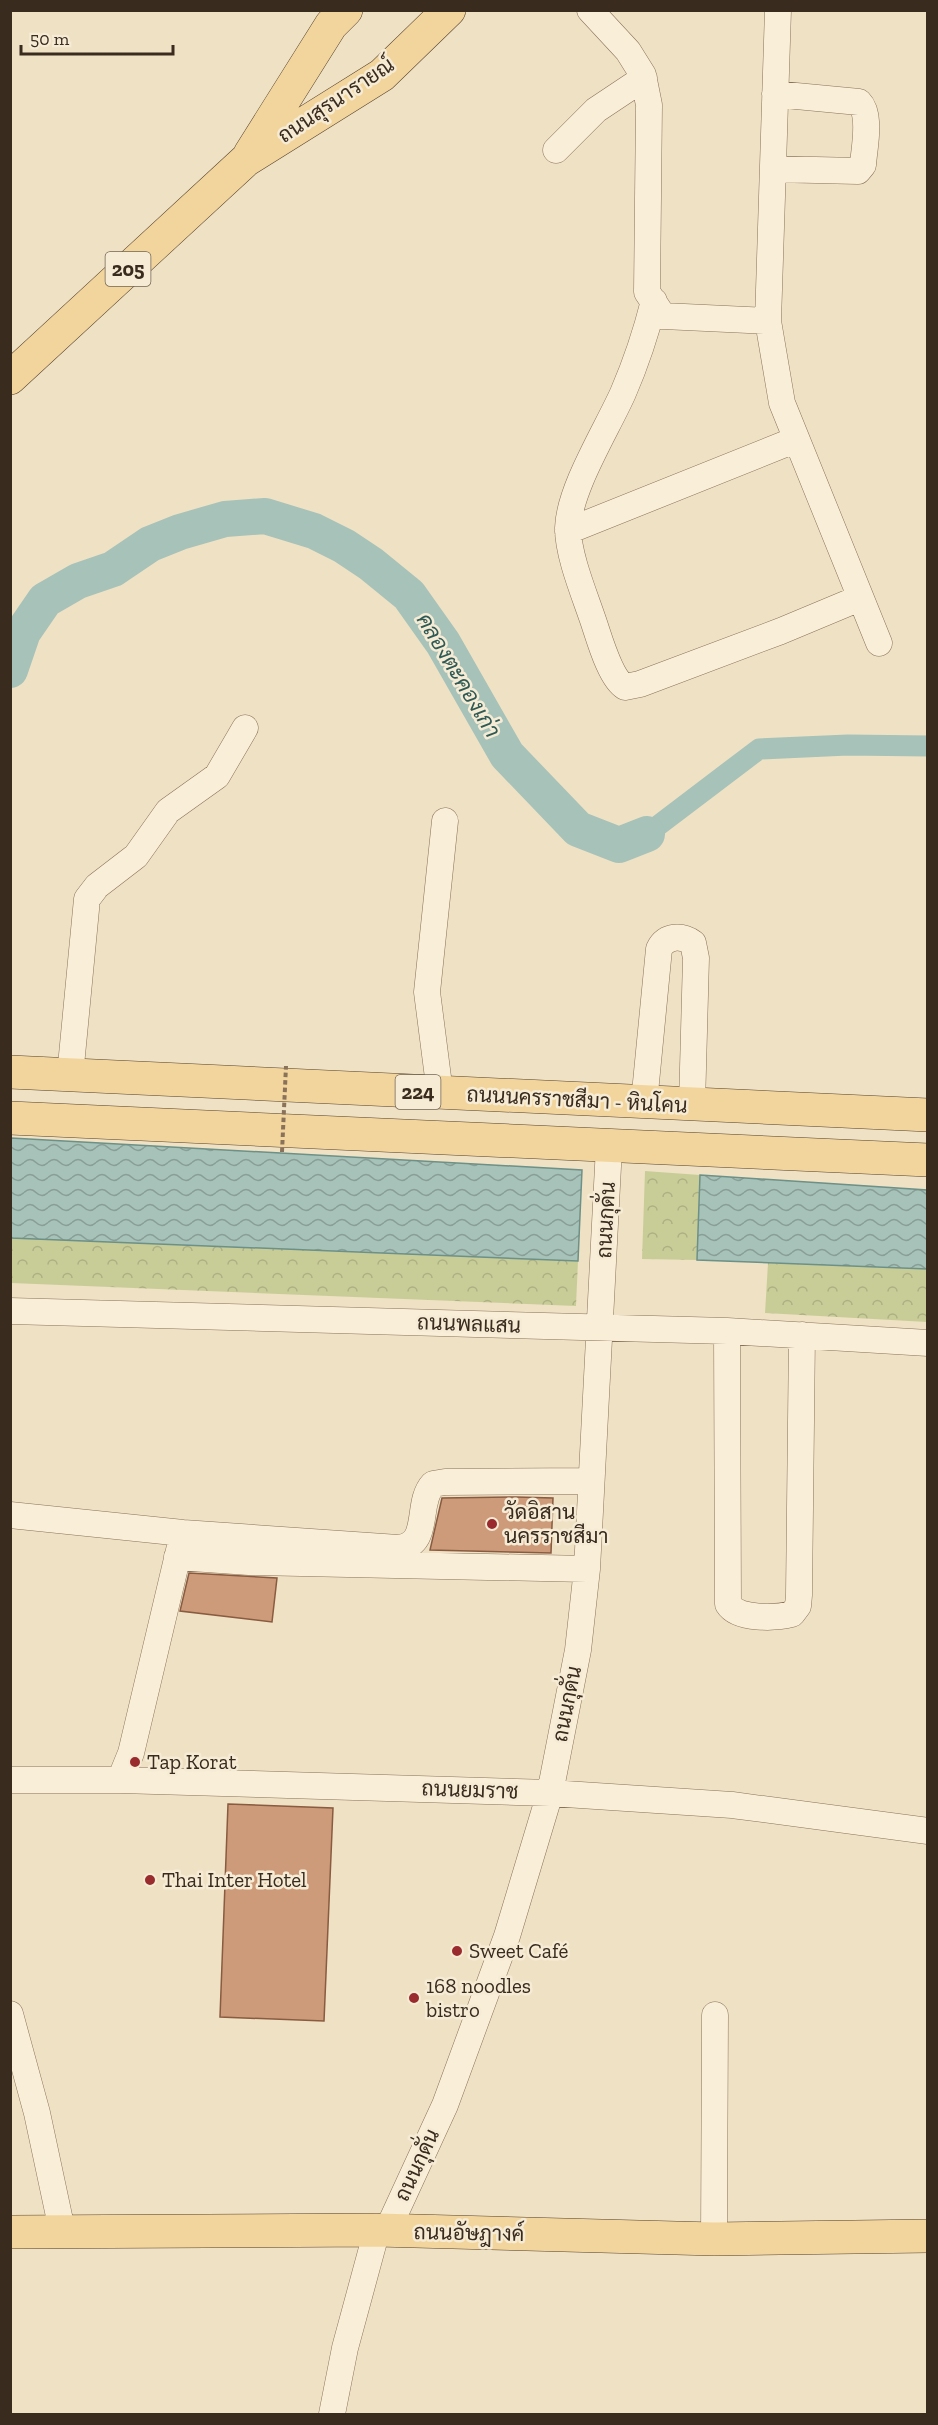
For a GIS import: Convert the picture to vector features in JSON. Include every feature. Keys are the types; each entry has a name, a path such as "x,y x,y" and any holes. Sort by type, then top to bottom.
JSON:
{"main road":[{"name":"ถนนสุรนารายณ์","path":"246,160 331,25 346,10"},
{"name":"ถนนสุรนารายณ์","path":"10,378 246,160 381,75 449,10"},
{"name":"ถนนนครราชสีมา - หินโคน","path":"10,1072 927,1115"},
{"path":"609,1147 611,1101"},
{"name":"ถนนนครราชสีมา - หินโคน","path":"10,1118 927,1160"},
{"name":"ถนนอัษฎางค์","path":"10,2232 62,2230 382,2231 714,2239 927,2236"}],"street":[{"path":"590,10 628,51 644,78 649,105 647,292 663,316 768,321"},
{"path":"778,10 768,321 782,404 879,643"},
{"path":"556,150 596,110 644,78"},
{"path":"772,169 859,170 863,165 865,133 865,113 859,102 775,94"},
{"path":"654,301 643,340 623,392 577,491 568,531 602,646 618,681 625,687 640,684 781,631 860,598"},
{"path":"568,531 795,440"},
{"path":"70,1076 87,899 97,886 142,850 168,812 217,776 245,728"},
{"path":"440,1093 427,992 445,821"},
{"path":"644,1102 659,950 667,940 678,937 693,943 696,958 692,1105"},
{"name":"ถนนกุดั่น","path":"332,2415 345,2349 382,2231 449,2094 507,1936 550,1793 578,1650 587,1569 609,1147"},
{"name":"ถนนพลแสน","path":"10,1311 727,1331 927,1343"},
{"path":"727,1331 728,1604 738,1613 762,1616 792,1614 798,1606 802,1335"},
{"path":"180,1545 403,1547 411,1545 418,1536 429,1489 439,1482 591,1481"},
{"path":"10,1515 180,1545 249,1562 587,1569"},
{"path":"120,1780 131,1753 180,1545"},
{"name":"ถนนยมราช","path":"10,1780 120,1780 550,1793 732,1805 927,1831"},
{"path":"10,2014 37,2113 62,2230"},
{"path":"714,2239 715,2015"}],"path":[{"path":"282,1152 286,1066"}],"green space":[{"path":"645,1171 700,1175 697,1260 642,1259"},
{"path":"11,1238 578,1261 576,1306 11,1283"},
{"path":"768,1263 927,1269 927,1322 765,1313"}],"water":[{"path":"11,1138 582,1170 578,1261 11,1238"},
{"path":"700,1175 927,1190 927,1269 697,1260"}],"building":[{"name":"วัดอิสาน นครราชสีมา","path":"442,1498 553,1498 551,1553 430,1550"},
{"path":"189,1573 277,1578 272,1622 180,1611"},
{"path":"228,1804 333,1808 324,2021 220,2017"}],"waterway":[{"name":"คลองตะคองเก่า","path":"10,670 23,632 45,600 78,581 113,569 150,544 180,532 225,519 265,516 314,531 344,546 371,564 409,595 443,643 507,755 578,829 619,845 647,834"},
{"name":"คลองตะคองเก่า","path":"647,834 759,749 848,745 928,746"}],"place":[{"name":"วัดอิสาน นครราชสีมา","path":"492,1524"},
{"name":"Tap Korat","path":"135,1762"},
{"name":"Thai Inter Hotel","path":"150,1880"},
{"name":"Sweet Café","path":"457,1951"},
{"name":"168 noodles bistro","path":"414,1998"}]}
